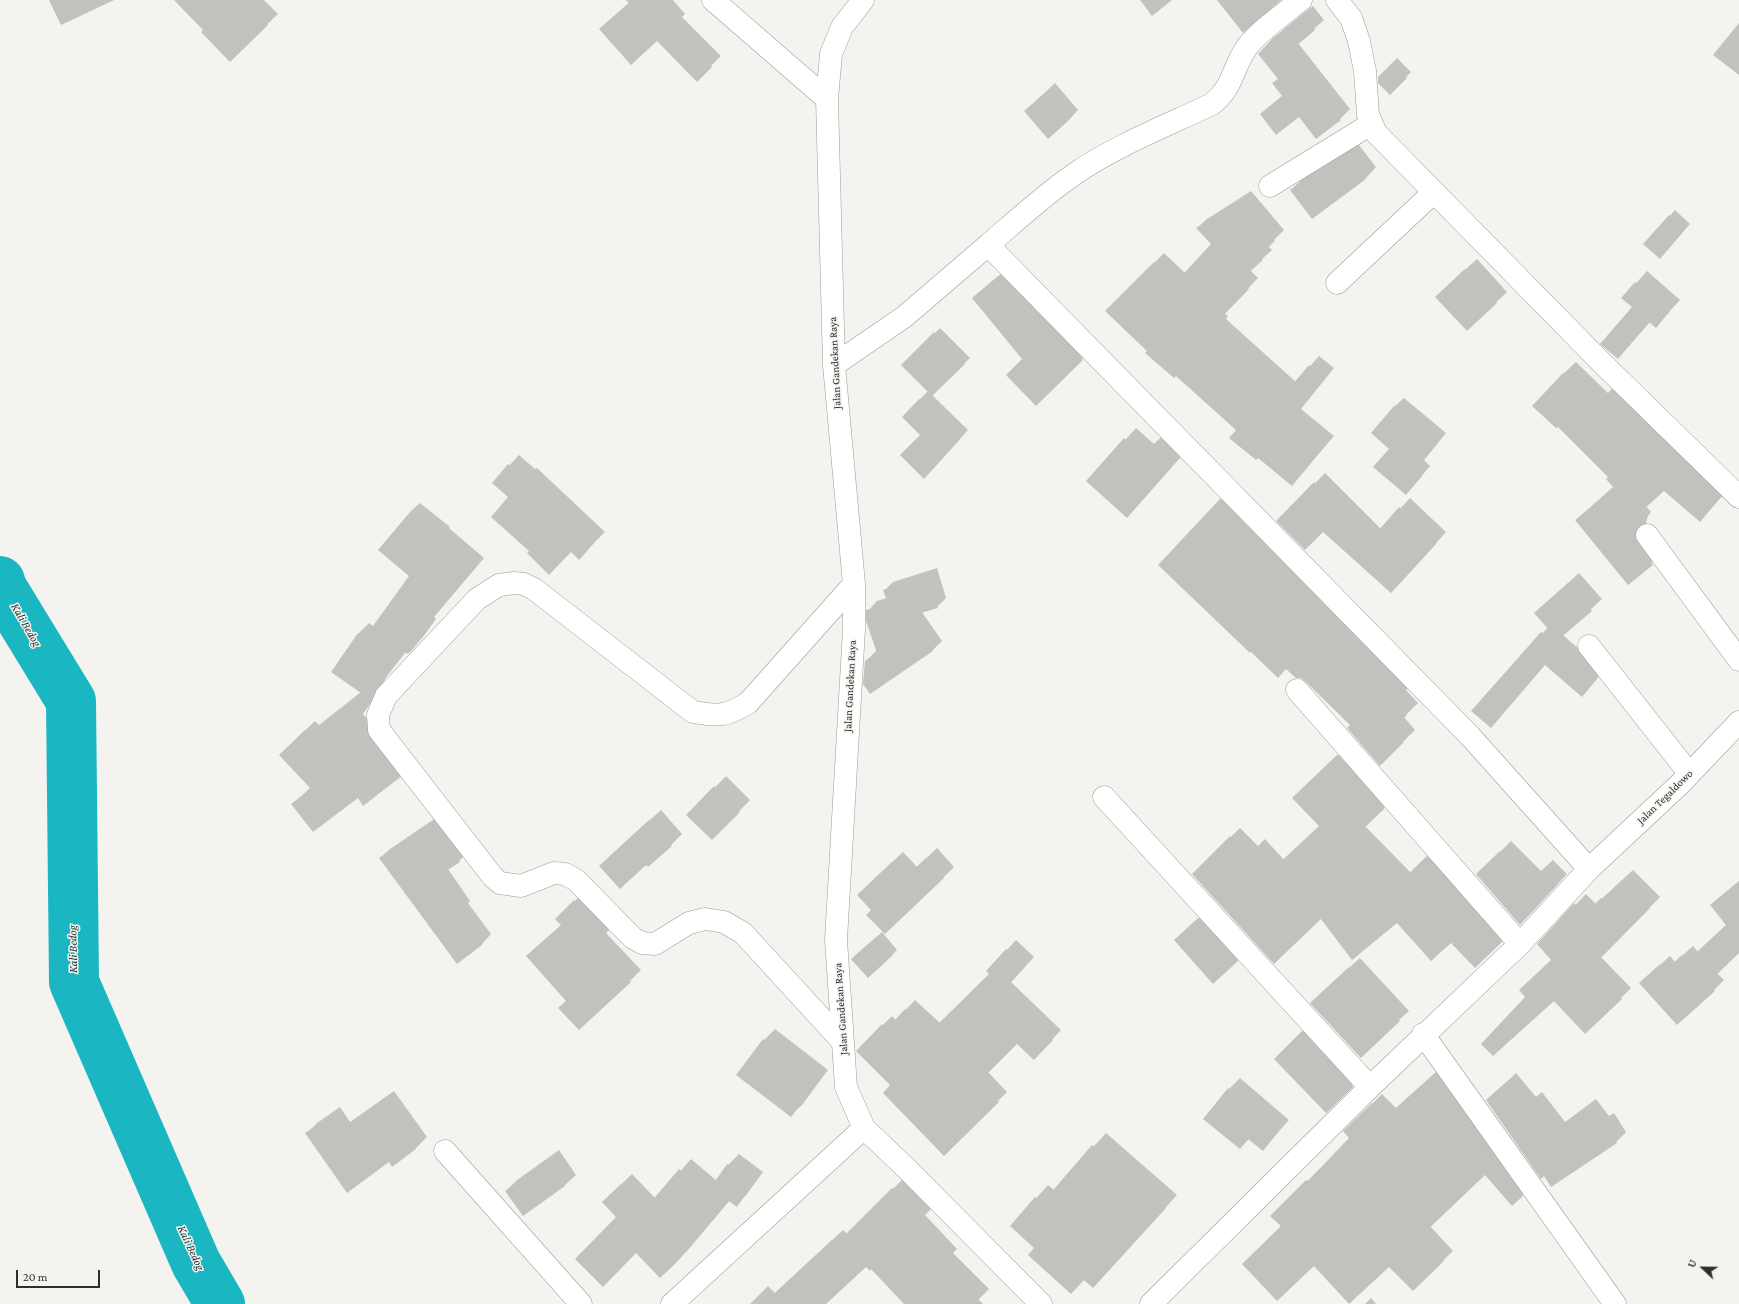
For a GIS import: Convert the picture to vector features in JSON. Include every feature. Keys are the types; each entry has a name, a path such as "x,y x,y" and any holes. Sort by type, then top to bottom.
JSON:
{"street":[{"path":"713,0 827,99"},
{"name":"Jalan Gandekan Raya","path":"863,0 842,27 831,54 827,99 834,365 854,584 853,637 836,940 846,1087 864,1128 906,1168 1041,1304"},
{"path":"834,365 904,317 1076,172 1110,153 1212,104 1222,96 1230,85 1240,59 1248,46 1302,0"},
{"path":"1337,0 1351,18 1359,41 1365,70 1368,115 1376,132 1618,379 1739,497"},
{"path":"1270,186 1371,124"},
{"path":"1337,283 1434,192"},
{"path":"988,245 1470,736 1589,869"},
{"path":"1646,535 1739,660"},
{"path":"842,1041 743,933 724,922 705,919 689,923 655,944 642,943 632,938 576,880 565,874 554,873 521,886 500,883 493,877 379,730 378,714 386,696 477,599 499,585 514,583 524,584 534,589 693,712 716,716 733,713 748,704 854,584"},
{"path":"1589,646 1690,773"},
{"path":"1297,690 1520,944"},
{"name":"Jalan Tegaldowo","path":"1151,1304 1423,1034 1520,944 1589,869 1690,773 1739,722"},
{"path":"1104,797 1370,1087"},
{"path":"1423,1034 1615,1304"},
{"path":"672,1304 864,1128"},
{"path":"445,1151 581,1304"}],"building":[{"path":"49,0 114,0 61,25"},
{"path":"174,0 243,0 268,25 230,62 201,32 203,30"},
{"path":"632,0 654,0 676,24 673,27 712,67 697,82 657,41 631,65 599,29"},
{"path":"1217,0 1281,0 1243,33"},
{"path":"1302,15 1315,30 1288,53 1341,120 1316,139 1299,117 1276,135 1260,114 1282,96 1272,83 1278,79 1258,54 1273,38"},
{"path":"1739,23 1739,75 1713,55"},
{"path":"1392,63 1407,78 1390,95 1378,83 1378,77"},
{"path":"1044,94 1068,121 1048,139 1024,111"},
{"path":"1347,154 1366,179 1312,219 1290,190"},
{"path":"1240,200 1275,241 1259,256 1263,260 1240,280 1249,289 1216,323 1219,327 1217,329 1286,392 1309,365 1325,379 1292,419 1325,446 1292,486 1258,458 1256,460 1229,438 1236,430 1176,376 1174,378 1145,353 1147,351 1105,311 1154,262 1175,283 1211,244 1196,228"},
{"path":"1669,215 1685,229 1660,259 1643,244"},
{"path":"1465,269 1497,303 1467,331 1435,297"},
{"path":"998,276 1032,317 1037,313 1083,360 1036,406 1006,375 1022,359 972,298"},
{"path":"1635,282 1670,311 1656,328 1649,322 1618,359 1600,344 1632,307 1621,298"},
{"path":"934,332 965,364 932,396 901,365"},
{"path":"1563,373 1595,404 1606,393 1650,436 1655,432 1721,497 1700,522 1664,491 1634,518 1640,525 1634,536 1653,565 1628,585 1575,520 1614,488 1606,479 1608,477 1558,427 1556,428 1532,406"},
{"path":"919,399 960,439 924,479 900,455 920,435 902,417"},
{"path":"1394,406 1438,443 1415,470 1422,476 1406,495 1373,467 1389,449 1371,433"},
{"path":"1124,438 1143,455 1150,447 1172,467 1127,518 1086,481"},
{"path":"508,464 525,479 526,477 595,542 579,560 571,552 549,575 527,553 529,551 491,517 508,497 492,483"},
{"path":"1314,482 1371,539 1399,507 1437,543 1391,593 1323,532 1305,550 1276,521"},
{"path":"1220,499 1335,616 1331,621 1406,692 1394,703 1407,715 1392,730 1404,742 1380,766 1347,728 1350,725 1306,682 1301,678 1296,678 1286,669 1278,678 1158,565"},
{"path":"410,512 441,537 440,538 475,568 425,627 427,629 414,648 408,654 404,651 377,688 354,724 377,753 379,751 399,778 363,806 358,798 313,832 291,804 311,789 279,755 305,730 309,734 361,693 331,672 358,633 365,637 409,576 378,550"},
{"path":"928,576 938,608 910,616 933,651 870,694 863,684 865,661 877,653 866,621 866,610 888,603 883,590"},
{"path":"1568,583 1592,611 1558,640 1534,613"},
{"path":"1541,632 1597,679 1582,697 1545,665 1491,728 1471,711"},
{"path":"1337,755 1384,809 1357,835 1401,881 1427,856 1502,942 1475,968 1451,943 1431,961 1397,923 1352,960 1321,919 1274,964 1192,874 1230,836 1248,854 1255,848 1274,868 1319,826 1292,798"},
{"path":"714,786 740,812 712,840 686,815"},
{"path":"649,820 672,846 648,867 646,865 620,889 599,866"},
{"path":"433,822 460,862 437,877 461,912 459,913 482,945 457,964 379,858"},
{"path":"1500,851 1530,881 1541,870 1557,885 1520,925 1476,874"},
{"path":"926,858 944,878 885,934 866,915 871,910 857,895 892,862 906,877"},
{"path":"1622,880 1650,908 1591,968 1622,999 1585,1034 1554,1001 1493,1056 1481,1044 1525,997 1519,990 1551,960 1537,944 1574,903 1585,914"},
{"path":"1739,881 1739,953 1708,983 1715,991 1677,1025 1639,983 1659,965 1665,971 1682,955 1687,961 1726,925 1710,905"},
{"path":"574,900 607,933 596,944 631,982 579,1030 558,1008 566,1001 526,956 561,925 555,919"},
{"path":"1198,918 1238,961 1213,984 1174,940"},
{"path":"876,937 893,955 868,978 851,959"},
{"path":"1006,949 1025,967 1002,992 1053,1040 1034,1060 1017,1044 979,1082 999,1102 944,1156 883,1093 890,1085 856,1051 882,1024 887,1029 905,1009 930,1032 989,974 986,971"},
{"path":"1349,967 1400,1021 1361,1058 1310,1003"},
{"path":"1302,1031 1353,1087 1326,1113 1274,1059"},
{"path":"763,1039 818,1082 791,1117 736,1075"},
{"path":"1435,1073 1523,1196 1512,1206 1485,1175 1421,1236 1444,1261 1413,1291 1389,1267 1349,1304 1314,1266 1277,1301 1242,1264 1281,1226 1270,1216 1306,1180 1308,1181 1349,1138 1343,1131 1372,1103 1386,1117"},
{"path":"1505,1083 1526,1106 1532,1101 1554,1131 1586,1108 1599,1125 1603,1122 1617,1143 1551,1187 1544,1176 1541,1179 1486,1100"},
{"path":"1228,1088 1279,1131 1263,1151 1248,1139 1240,1149 1203,1119"},
{"path":"382,1101 416,1149 392,1167 389,1162 347,1193 305,1133 329,1117 339,1132"},
{"path":"1092,1145 1166,1208 1093,1288 1084,1280 1071,1294 1028,1255 1034,1248 1010,1226 1035,1197 1042,1203"},
{"path":"547,1160 565,1186 523,1216 505,1191"},
{"path":"727,1164 753,1183 737,1207 729,1201 677,1262 660,1278 636,1253 603,1287 575,1259 616,1217 602,1202 621,1184 645,1209 679,1169 707,1193"},
{"path":"892,1188 922,1219 915,1226 947,1260 943,1264 983,1304 904,1304 871,1269 870,1271 866,1267 826,1304 763,1304 832,1240 836,1244"}],"waterway":[{"name":"Kali Bedog","path":"0,581 2,588 71,701 74,982 196,1263 220,1304"}]}
